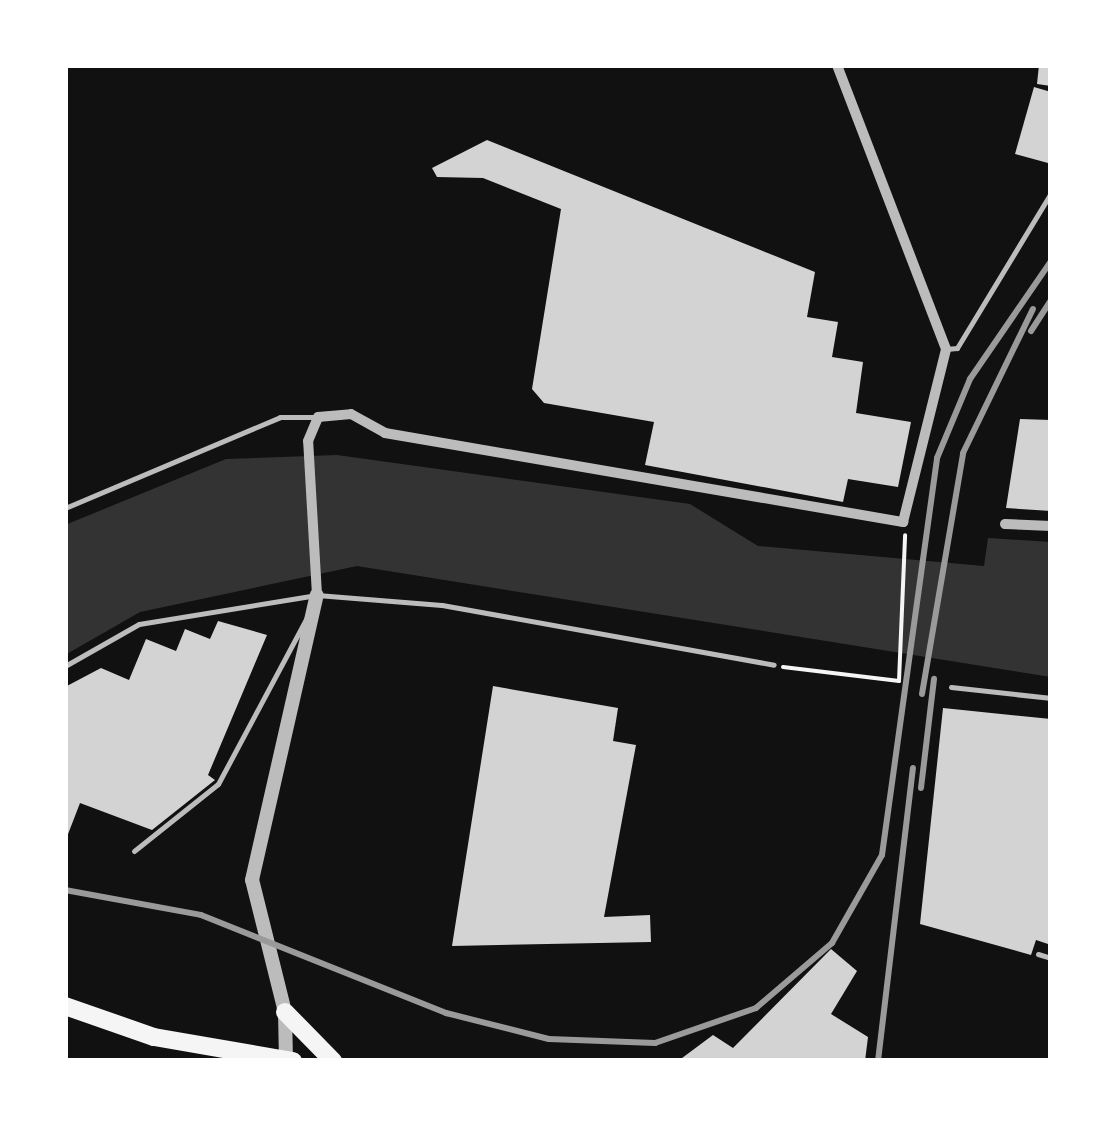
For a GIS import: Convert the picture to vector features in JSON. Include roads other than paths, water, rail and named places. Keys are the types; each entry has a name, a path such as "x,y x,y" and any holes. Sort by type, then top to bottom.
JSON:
{"main road":[{"path":"65,1006 154,1037 290,1060"},
{"path":"285,1012 333,1061"}],"street":[{"path":"290,1060 285,1012 259,915 256,851 302,690 317,590 308,441 318,417 351,414 385,433 903,522 946,349 837,65"},
{"path":"1005,524 1051,526"}],"lane":[{"path":"946,349 968,332 1051,193"},
{"path":"65,508 280,417 318,417"},
{"path":"65,666 139,624 317,590 442,605 774,665"},
{"path":"134,851 218,784 317,590"},
{"path":"952,687 1051,698"},
{"path":"1038,954 1051,958"}],"railway":[{"path":"65,890 201,915 446,1013 549,1039 655,1043 756,1008 832,943 882,855 937,458 970,379 1051,261"},
{"path":"1031,331 1051,300"},
{"path":"922,694 963,453 1033,309"},
{"path":"921,788 934,679"},
{"path":"878,1061 913,768"}]}
